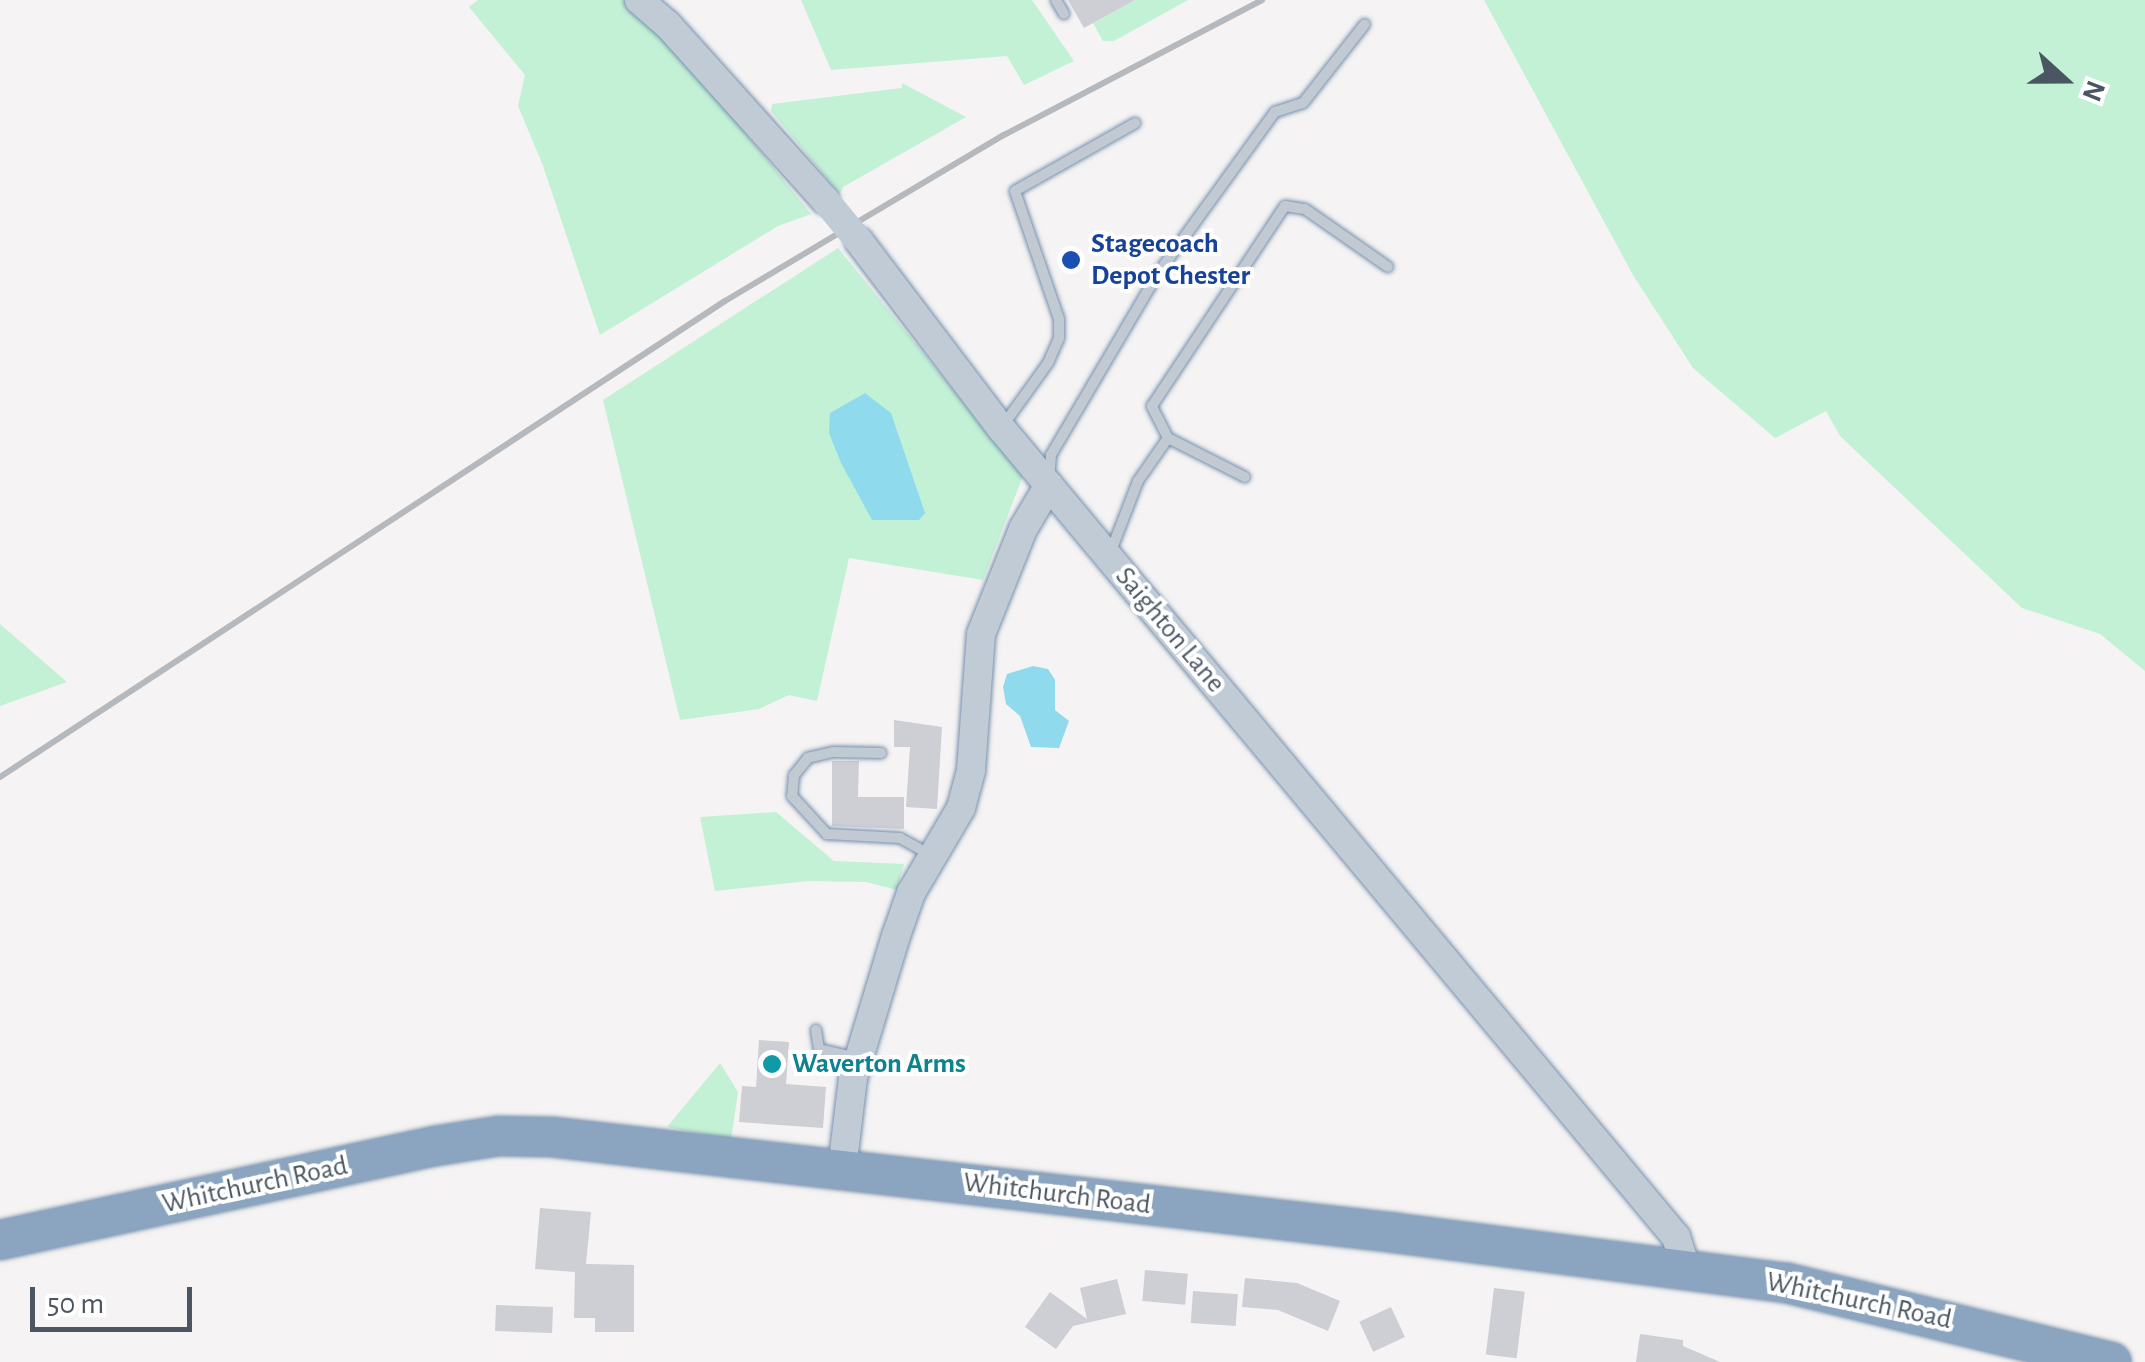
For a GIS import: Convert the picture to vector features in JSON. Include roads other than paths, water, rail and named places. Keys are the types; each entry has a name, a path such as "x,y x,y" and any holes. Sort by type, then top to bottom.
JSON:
{"highway":[{"name":"Whitchurch Road","path":"0,1240 435,1146 499,1136 571,1139 1687,1270 1824,1291 2098,1360"}],"street":[{"name":"Saighton Lane","path":"639,0 668,25 859,241 1001,428 1676,1236 1687,1270"},
{"path":"842,1169 859,1058 906,908 960,808 971,770 981,634 1023,529 1049,485"}],"lane":[{"path":"1056,0 1064,14"},
{"path":"1049,485 1051,455 1160,272 1275,112 1303,103 1365,24"},
{"path":"1001,428 1048,363 1059,338 1059,319 1015,191 1136,124"},
{"path":"1245,477 1168,438 1152,406 1285,206 1305,209 1388,267"},
{"path":"1108,557 1138,480 1168,438"},
{"path":"881,753 833,752 808,758 794,776 792,796 827,834 900,838 933,856"},
{"path":"816,1030 819,1049 859,1058"}],"water":[{"path":"865,393 891,413 925,513 919,520 872,520 841,463 829,433 830,413"},
{"path":"1033,666 1048,669 1055,680 1055,710 1069,721 1059,748 1031,747 1020,716 1006,704 1003,687 1007,674"}],"railway":[{"path":"0,777 725,301 1004,135 1262,0"}],"place":[{"name":"Stagecoach Depot Chester","path":"1071,260"},
{"name":"Waverton Arms","path":"772,1064"}]}
